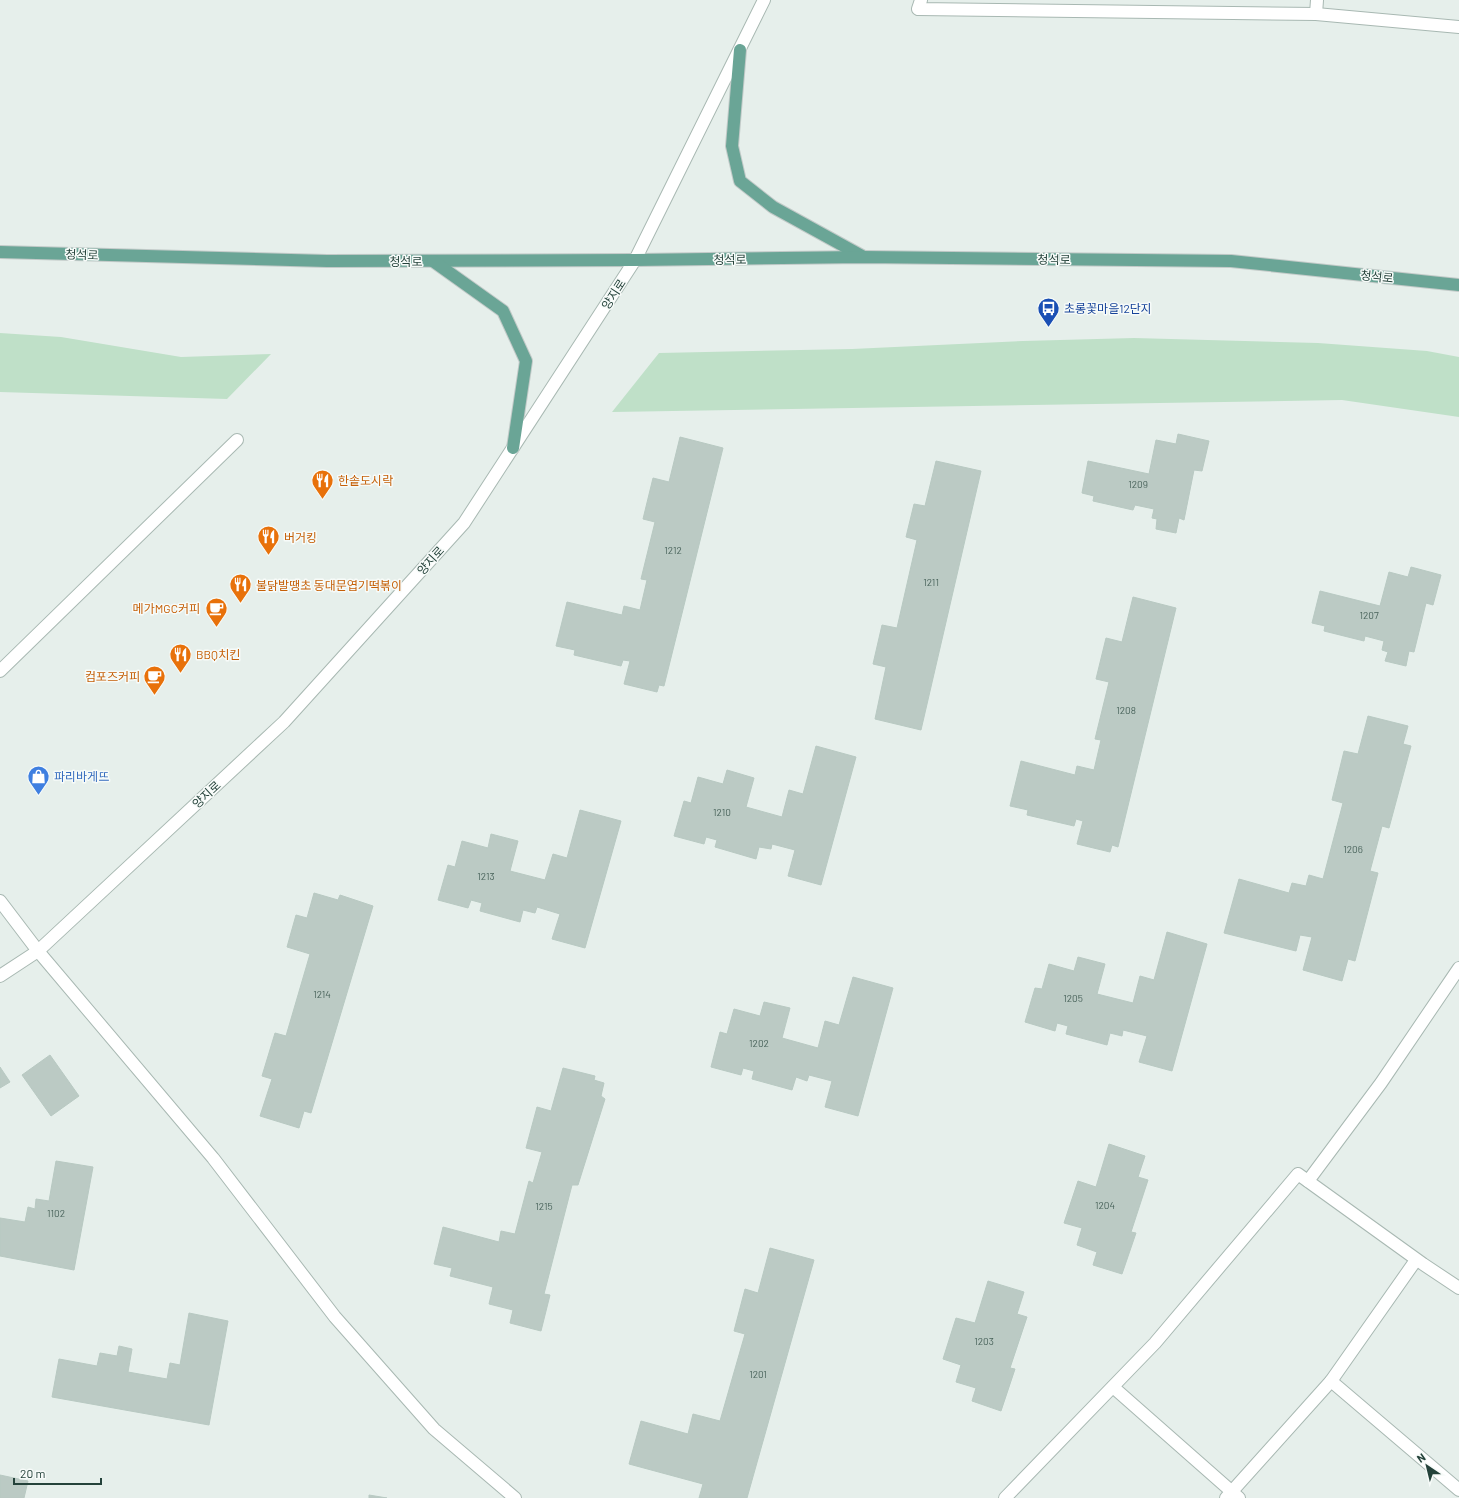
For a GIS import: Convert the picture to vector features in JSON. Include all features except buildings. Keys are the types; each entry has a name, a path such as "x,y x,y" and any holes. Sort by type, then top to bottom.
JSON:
{"main road":[{"path":"740,50 732,146 740,180 773,207 863,257"},
{"name":"청석로","path":"0,252 327,261 635,260 863,257 1231,261 1459,285"},
{"path":"433,261 503,310 526,361 513,448"}],"street":[{"name":"양지로","path":"0,976 38,951 284,722 464,522 635,260 764,0"},
{"path":"921,0 918,9 1316,14 1459,27"},
{"path":"1316,14 1317,0"},
{"path":"0,671 236,440"},
{"path":"0,901 38,951 213,1158 335,1317 434,1429 515,1498"},
{"path":"1308,1181 1381,1083 1459,968"},
{"path":"1005,1498 1156,1343 1298,1174 1416,1260 1459,1288"},
{"path":"1113,1386 1232,1496 1330,1381 1416,1260"},
{"path":"1330,1381 1459,1490"}],"green space":[{"path":"0,333 61,337 181,357 271,354 227,399 0,392"},
{"path":"1134,338 1318,343 1427,351 1459,357 1459,417 1342,400 612,412 659,353 852,349 1023,341"}],"place":[{"name":"초롱꽃마을12단지","path":"1049,328"},
{"name":"한솥도시락","path":"322,500"},
{"name":"버거킹","path":"269,556"},
{"name":"불닭발땡초 동대문엽기떡볶이","path":"241,604"},
{"name":"메가MGC커피","path":"216,628"},
{"name":"BBQ치킨","path":"181,674"},
{"name":"컴포즈커피","path":"155,696"},
{"name":"파리바게뜨","path":"38,796"}]}
